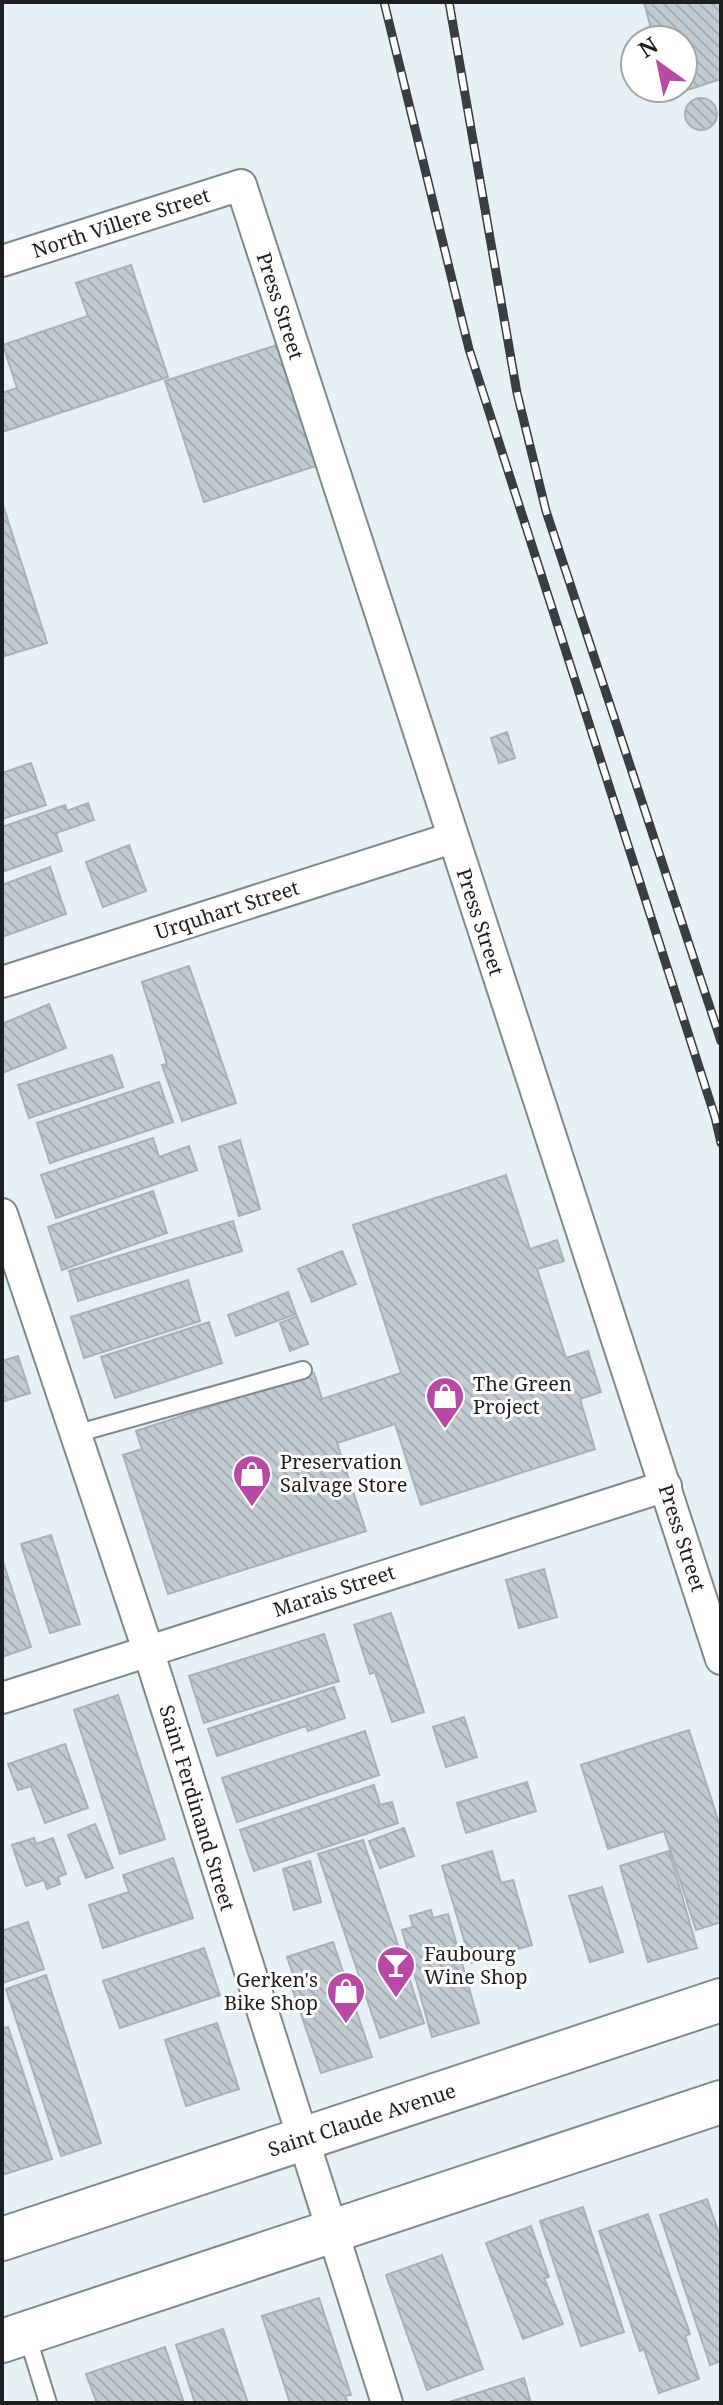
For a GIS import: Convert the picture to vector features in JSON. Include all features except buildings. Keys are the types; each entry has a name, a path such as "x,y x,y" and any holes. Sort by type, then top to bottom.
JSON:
{"main road":[{"name":"Saint Claude Avenue","path":"2,2239 721,2000"},
{"path":"14,2337 721,2102"}],"street":[{"name":"North Villere Street","path":"2,261 241,185"},
{"name":"Press Street","path":"241,185 721,1659"},
{"name":"Urquhart Street","path":"2,982 452,838"},
{"name":"Saint Ferdinand Street","path":"2,1214 148,1650 387,2403"},
{"name":"Marais Street","path":"2,1698 666,1486"}],"lane":[{"path":"75,1434 303,1370"},
{"path":"14,2337 48,2403"}],"railway":[{"path":"384,2 469,349 721,1143"},
{"path":"449,2 517,393 546,511 721,1041"}],"place":[{"name":"The Green Project","path":"445,1430"},
{"name":"Preservation Salvage Store","path":"252,1508"},
{"name":"Faubourg Wine Shop","path":"396,1999"},
{"name":"Gerken's Bike Shop","path":"346,2025"}]}
